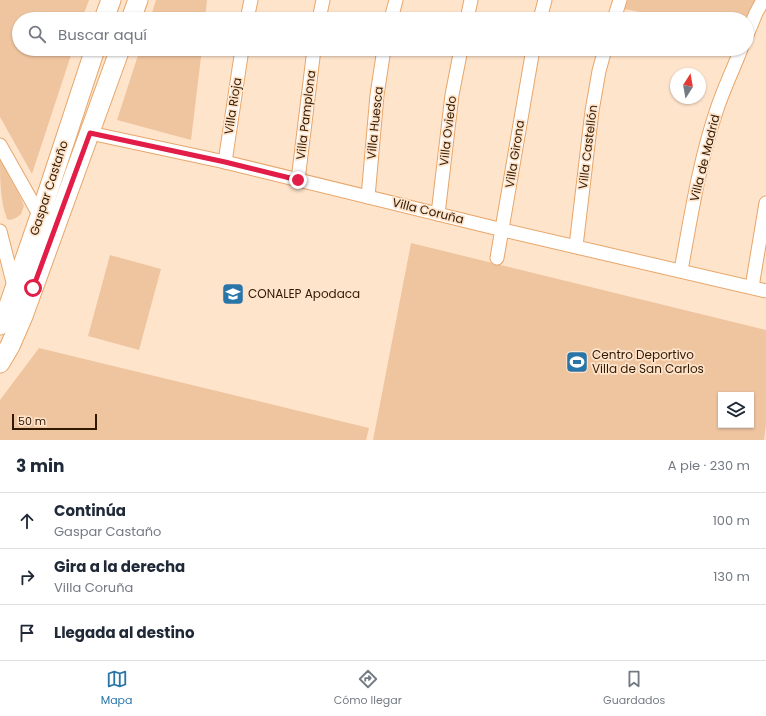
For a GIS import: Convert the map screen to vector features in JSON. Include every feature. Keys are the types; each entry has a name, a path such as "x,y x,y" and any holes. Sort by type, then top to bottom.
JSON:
{"main road":[{"path":"107,12 111,0"},
{"path":"134,12 138,0"},
{"name":"Gaspar Castaño","path":"0,325 15,290 93,56"},
{"name":"Gaspar Castaño","path":"0,363 10,346 23,316 118,56"}],"street":[{"path":"248,12 251,0"},
{"path":"320,12 323,0"},
{"path":"393,12 396,0"},
{"path":"468,12 471,0"},
{"path":"542,12 545,0"},
{"path":"616,12 620,0"},
{"path":"754,18 763,0"},
{"name":"Villa Rioja","path":"225,162 241,56"},
{"name":"Villa Pamplona","path":"298,180 313,56"},
{"name":"Villa Huesca","path":"368,197 377,95 383,56"},
{"name":"Villa Oviedo","path":"438,214 452,95 460,56"},
{"name":"Villa Girona","path":"497,258 532,56"},
{"name":"Villa Castellón","path":"576,246 592,111 599,71 604,56"},
{"name":"Villa de Madrid","path":"681,270 706,144 716,111 738,56"},
{"name":"Villa Coruña","path":"90,133 225,162 503,230 681,270 766,291"},
{"path":"0,145 40,216"},
{"path":"752,288 766,203"},
{"path":"0,231 15,290"}],"shaded area":[{"path":"0,0 89,0 85,12 12,12 12,56 71,56 32,174 0,117"},
{"path":"156,0 207,0 206,12 152,12"},
{"path":"628,0 758,0 751,12 640,12 624,9"},
{"path":"138,56 201,56 191,140 117,120"},
{"path":"0,159 24,206 21,214 10,220 7,219 2,197 0,182"},
{"name":"Centro Deportivo Villa de San Carlos","path":"411,243 766,330 766,424 764,440 373,440"},
{"path":"110,255 161,269 139,350 88,336"},
{"path":"39,348 369,428 366,440 0,440 0,400"}],"place":[{"name":"CONALEP Apodaca","path":"233,294"},
{"name":"Centro Deportivo Villa de San Carlos","path":"577,362"}],"route":[{"path":"33,288 90,133 225,162 298,180"}]}
